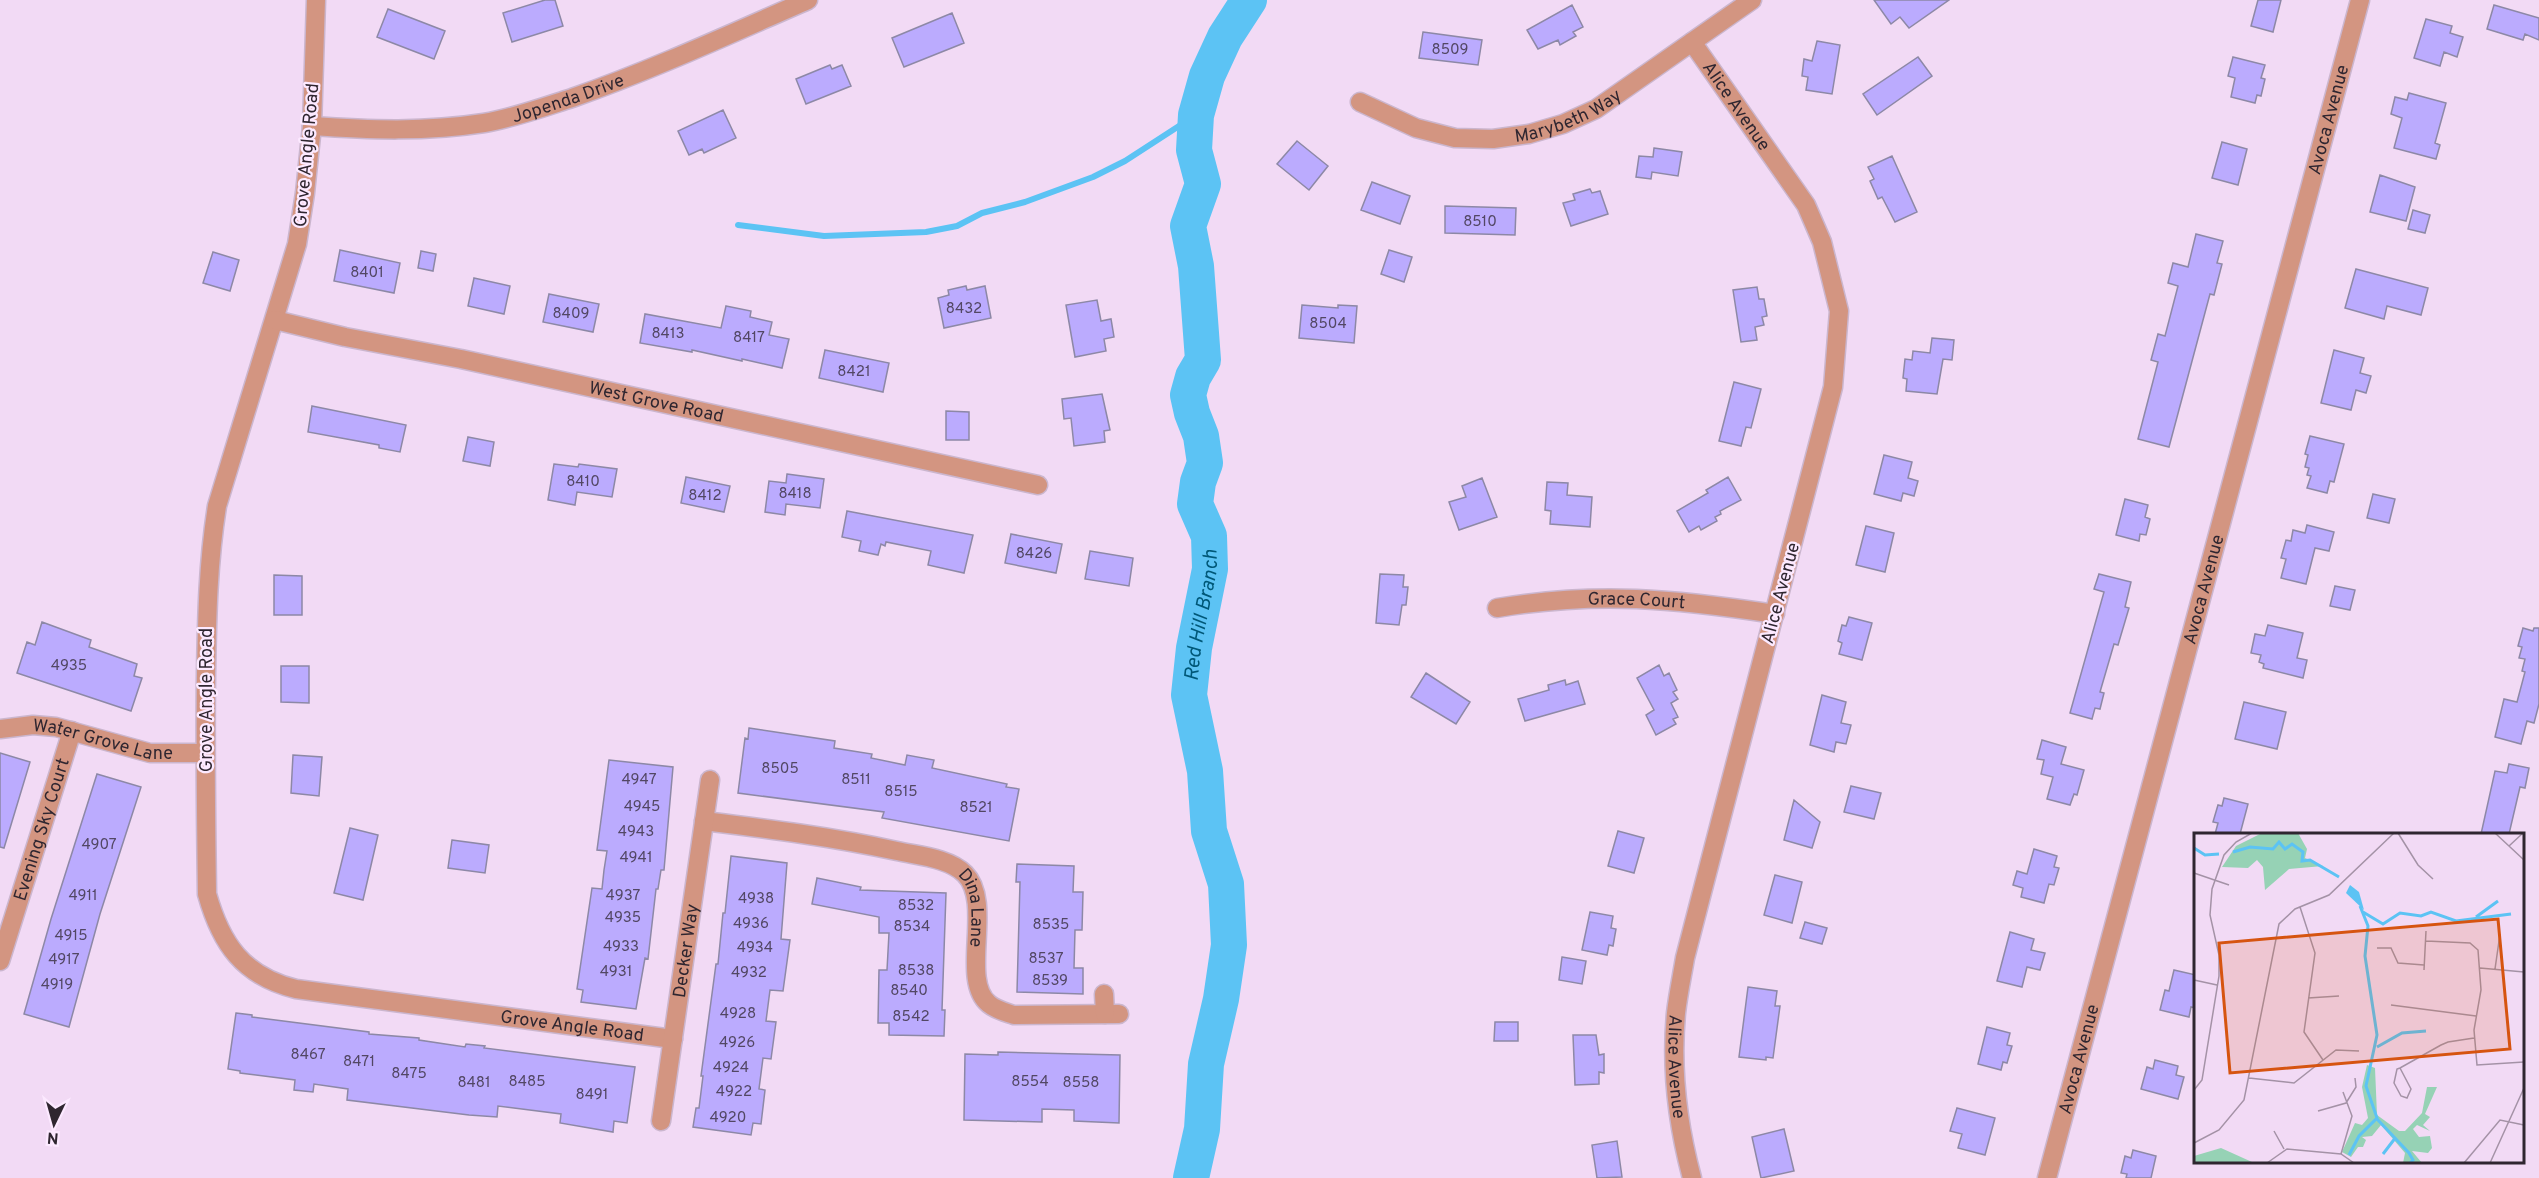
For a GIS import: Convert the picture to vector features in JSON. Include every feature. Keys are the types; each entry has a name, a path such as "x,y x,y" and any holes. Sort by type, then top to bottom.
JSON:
{"street":[{"name":"Grove Angle Road","path":"316,0 312,126 297,244 217,506 210,547 207,585 205,753 207,894 219,929 241,961 256,974 274,984 296,989 673,1039"},
{"name":"Jopenda Drive","path":"312,126 380,131 432,129 486,123 614,84 808,0"},
{"name":"Marybeth Way","path":"1360,102 1416,128 1455,138 1493,139 1529,134 1563,124 1596,109 1752,0"},
{"name":"Avoca Avenue","path":"2047,1178 2360,0"},
{"name":"Alice Avenue","path":"1692,42 1806,206 1822,242 1839,311 1833,387 1685,958 1676,1014 1678,1110 1692,1178"},
{"name":"West Grove Road","path":"275,320 345,337 507,369 1038,485"},
{"name":"Grace Court","path":"1497,608 1543,600 1630,597 1685,601 1775,614"},
{"name":"Water Grove Lane","path":"0,729 33,725 72,731 150,753 205,753"},
{"name":"Evening Sky Court","path":"0,962 72,731"},
{"name":"Decker Way","path":"661,1121 710,780"},
{"name":"Dina Lane","path":"704,821 851,841 941,861 964,873 972,883 976,896 979,991 988,1003 1014,1015 1112,1014 1104,994"}],"building":[{"path":"545,0 555,0 563,26 512,42 503,13"},
{"path":"1874,0 1949,0 1909,28 1900,17 1891,24"},
{"path":"2258,0 2281,0 2273,32 2251,26"},
{"path":"1572,5 1583,27 1573,32 1576,36 1560,45 1558,40 1538,49 1527,30"},
{"path":"2494,5 2539,18 2539,40 2525,34 2523,40 2487,29"},
{"path":"388,9 445,31 434,59 377,37"},
{"path":"952,13 964,43 904,67 892,38"},
{"path":"2426,19 2452,26 2450,33 2463,37 2457,57 2444,52 2440,66 2414,58"},
{"path":"1423,32 1482,40 1478,65 1419,58"},
{"path":"1817,41 1840,45 1832,94 1806,90 1808,77 1802,76 1804,59 1812,61"},
{"path":"1918,57 1932,76 1877,115 1863,94"},
{"path":"2233,57 2265,65 2261,78 2265,79 2261,96 2257,95 2255,103 2231,97 2235,78 2228,76"},
{"path":"830,65 832,69 842,65 851,86 806,104 796,79"},
{"path":"2409,93 2446,103 2435,143 2440,145 2436,159 2394,148 2402,118 2391,114 2395,97 2407,100"},
{"path":"723,110 736,138 704,153 702,149 689,155 678,131"},
{"path":"1297,141 1328,166 1309,190 1277,164"},
{"path":"2222,142 2247,149 2238,185 2212,178"},
{"path":"1654,148 1682,152 1678,176 1652,172 1651,179 1636,177 1639,156 1653,157"},
{"path":"1892,156 1917,212 1895,222 1882,197 1878,199 1870,181 1874,179 1868,167"},
{"path":"2380,175 2415,187 2406,221 2370,212"},
{"path":"1372,182 1410,196 1400,224 1361,210"},
{"path":"1590,189 1592,193 1600,191 1608,214 1571,226 1563,203 1575,200 1573,194"},
{"path":"1445,206 1516,208 1515,235 1445,233"},
{"path":"2413,210 2430,215 2425,233 2408,229"},
{"path":"2196,234 2223,241 2217,263 2222,264 2214,295 2210,294 2169,447 2138,439 2158,362 2151,360 2158,334 2165,336 2178,286 2168,283 2173,263 2188,267"},
{"path":"340,250 400,263 394,293 334,281"},
{"path":"1389,250 1412,257 1404,282 1381,274"},
{"path":"421,251 436,254 433,271 418,268"},
{"path":"213,252 239,260 230,291 203,283"},
{"path":"2356,269 2428,288 2421,315 2387,306 2384,319 2345,308"},
{"path":"474,278 510,286 504,314 468,306"},
{"path":"966,286 967,290 985,286 991,318 944,328 938,298 949,295 948,290"},
{"path":"1757,287 1759,299 1764,299 1767,316 1762,317 1764,325 1755,327 1757,340 1741,342 1733,290"},
{"path":"549,294 599,304 593,332 543,322"},
{"path":"1097,300 1101,321 1111,319 1114,337 1104,339 1106,351 1075,357 1066,305"},
{"path":"1302,305 1338,308 1338,305 1357,306 1354,343 1299,338"},
{"path":"726,306 751,311 750,317 772,322 769,335 789,339 782,368 692,350 692,352 640,343 645,314 721,328"},
{"path":"1932,338 1954,340 1952,360 1943,359 1937,394 1906,391 1907,379 1903,378 1905,359 1912,360 1913,351 1930,353"},
{"path":"825,350 889,363 883,392 819,378"},
{"path":"2334,350 2364,358 2360,373 2371,376 2366,393 2356,390 2351,410 2321,403"},
{"path":"1734,382 1761,389 1751,428 1746,427 1741,446 1719,441"},
{"path":"1102,394 1110,430 1104,431 1105,442 1074,446 1071,418 1064,419 1062,399"},
{"path":"312,406 406,425 400,452 379,448 379,445 308,432"},
{"path":"946,411 969,412 969,440 946,440"},
{"path":"2310,436 2344,444 2334,482 2330,481 2327,493 2307,488 2311,476 2307,475 2309,468 2305,467 2308,455 2305,454"},
{"path":"468,437 494,442 490,466 463,461"},
{"path":"1884,455 1912,462 1908,478 1918,481 1914,496 1903,493 1901,501 1874,494"},
{"path":"554,464 578,467 579,464 617,469 612,497 577,492 575,505 548,500"},
{"path":"787,474 824,479 820,508 786,504 785,515 765,512 769,481 786,483"},
{"path":"686,477 730,486 724,512 681,503"},
{"path":"1728,477 1741,500 1720,511 1721,514 1715,517 1717,521 1701,530 1699,526 1689,532 1677,511 1708,493 1706,490"},
{"path":"1482,478 1497,517 1459,530 1449,502 1466,497 1462,486"},
{"path":"1547,482 1568,483 1567,495 1592,497 1590,527 1550,524 1551,511 1545,510"},
{"path":"2373,494 2395,499 2389,523 2367,518"},
{"path":"2125,499 2148,505 2145,517 2150,519 2146,535 2140,534 2139,541 2116,535"},
{"path":"847,511 973,535 964,573 928,565 931,551 886,542 885,546 881,544 878,555 859,551 861,541 842,537"},
{"path":"2307,525 2334,532 2329,551 2315,548 2306,584 2281,578 2286,559 2281,558 2286,540 2291,541 2293,530 2305,533"},
{"path":"1866,526 1894,533 1885,572 1856,565"},
{"path":"1011,534 1062,544 1056,573 1005,563"},
{"path":"1090,551 1133,558 1129,586 1085,579"},
{"path":"1380,574 1404,575 1403,587 1408,587 1406,605 1402,605 1399,625 1376,623"},
{"path":"2099,574 2131,582 2125,607 2129,608 2118,645 2114,644 2100,692 2104,693 2100,709 2095,708 2092,719 2070,713 2104,592 2094,589"},
{"path":"274,575 302,576 302,615 274,615"},
{"path":"2335,586 2355,590 2350,610 2330,606"},
{"path":"1849,617 1872,623 1862,660 1839,654 1842,643 1838,641 1842,625 1846,626"},
{"path":"42,622 91,640 89,647 137,664 134,676 142,678 131,711 17,673 27,642 35,645"},
{"path":"2268,625 2303,633 2297,658 2307,660 2303,678 2263,668 2264,664 2259,662 2261,655 2251,653 2255,634 2265,636"},
{"path":"2523,628 2533,631 2534,628 2539,628 2539,704 2534,723 2527,721 2521,744 2495,737 2504,699 2517,702 2525,672 2522,671 2525,659 2519,658 2522,647 2518,646"},
{"path":"1659,665 1664,676 1669,673 1677,690 1673,692 1678,699 1671,703 1678,717 1673,719 1676,724 1656,735 1646,715 1654,710 1637,678"},
{"path":"281,666 309,666 309,703 281,702"},
{"path":"1426,673 1470,702 1456,724 1411,697"},
{"path":"1565,680 1566,685 1578,681 1585,704 1525,721 1518,699 1549,690 1548,685"},
{"path":"1822,695 1846,702 1841,723 1851,725 1846,744 1836,742 1834,752 1810,745"},
{"path":"2244,702 2286,712 2277,749 2235,739"},
{"path":"749,728 835,741 834,748 872,754 871,758 905,765 907,755 934,760 932,768 1007,784 1006,787 1019,789 1009,841 882,818 884,812 738,793 745,738 748,739"},
{"path":"2042,740 2066,747 2061,764 2084,770 2077,795 2074,794 2070,805 2047,799 2053,777 2041,774 2044,760 2037,759"},
{"path":"0,753 30,762 4,848 0,847"},
{"path":"293,755 322,757 319,796 291,793"},
{"path":"609,760 673,767 664,870 661,870 658,889 656,889 648,959 645,958 636,1009 581,1002 583,990 577,989 592,888 602,889 607,851 597,850"},
{"path":"2509,764 2529,768 2525,788 2520,787 2509,833 2481,833 2495,771 2507,773"},
{"path":"97,774 141,787 100,914 69,1027 24,1014 51,919"},
{"path":"1851,786 1881,793 1874,819 1844,812"},
{"path":"2224,798 2248,804 2240,833 2215,833 2218,823 2213,822 2218,805 2222,806"},
{"path":"1794,800 1820,822 1812,848 1784,840"},
{"path":"350,828 378,835 363,900 334,893"},
{"path":"1618,831 1644,838 1634,873 1608,866"},
{"path":"452,840 489,845 485,873 448,868"},
{"path":"2034,849 2057,856 2054,867 2059,868 2054,885 2049,884 2044,903 2021,897 2023,888 2013,885 2017,871 2027,874"},
{"path":"731,856 787,863 781,939 790,940 783,991 770,990 766,1021 776,1022 771,1059 763,1058 759,1089 765,1090 761,1124 753,1123 751,1135 693,1127 696,1108 699,1108 703,1076 701,1076"},
{"path":"1017,864 1074,866 1073,892 1083,892 1082,930 1075,930 1074,968 1083,968 1083,994 1017,992 1020,882 1016,882"},
{"path":"1775,875 1802,882 1792,923 1764,915"},
{"path":"817,878 861,887 860,890 946,893 942,1010 945,1010 944,1036 889,1035 889,1023 878,1023 879,970 887,970 889,933 879,933 879,917 812,904"},
{"path":"1590,912 1613,916 1611,928 1616,929 1613,946 1609,945 1607,955 1582,950"},
{"path":"1805,922 1827,928 1822,944 1800,938"},
{"path":"2010,932 2034,939 2031,950 2045,953 2040,970 2027,967 2022,987 1997,981"},
{"path":"1562,957 1586,961 1582,984 1559,980"},
{"path":"2174,970 2194,975 2194,1008 2191,1007 2189,1017 2160,1010 2165,990 2169,991"},
{"path":"1748,987 1777,991 1775,1006 1780,1006 1773,1058 1766,1057 1766,1060 1739,1057"},
{"path":"236,1013 369,1032 369,1034 419,1038 419,1040 465,1047 466,1044 485,1046 484,1048 635,1067 627,1123 614,1121 613,1132 560,1123 561,1114 498,1106 497,1117 469,1115 347,1100 348,1089 314,1084 313,1092 294,1090 295,1080 240,1073 240,1071 228,1069"},
{"path":"1495,1022 1518,1022 1518,1041 1494,1041"},
{"path":"1987,1027 2010,1033 2007,1045 2012,1046 2007,1063 2003,1062 2001,1070 1978,1064"},
{"path":"1573,1035 1596,1035 1599,1055 1604,1054 1604,1073 1599,1072 1599,1084 1575,1085"},
{"path":"998,1052 1120,1055 1119,1123 1074,1121 1074,1110 1042,1109 1042,1122 964,1120 965,1054 998,1055"},
{"path":"2155,1060 2178,1066 2176,1075 2184,1077 2178,1099 2141,1089 2147,1067 2153,1069"},
{"path":"1957,1108 1995,1118 1985,1155 1958,1148 1962,1134 1950,1131"},
{"path":"1784,1129 1794,1171 1761,1178 1752,1137"},
{"path":"1617,1141 1622,1177 1597,1178 1592,1145"},
{"path":"2133,1150 2156,1156 2151,1178 2126,1178 2127,1174 2121,1173 2125,1156 2131,1158"}],"waterway":[{"name":"Red Hill Branch","path":"1191,1178 1202,1129 1206,1064 1221,999 1229,945 1226,884 1209,831 1205,771 1189,695 1194,648 1210,569 1209,536 1195,504 1198,482 1205,463 1201,436 1188,395 1193,377 1203,360 1196,266 1188,226 1203,184 1194,150 1196,115 1207,76 1225,37 1249,0"},
{"path":"738,225 824,236 926,232 957,226 982,213 1025,202 1093,177 1125,161 1196,115"}]}
